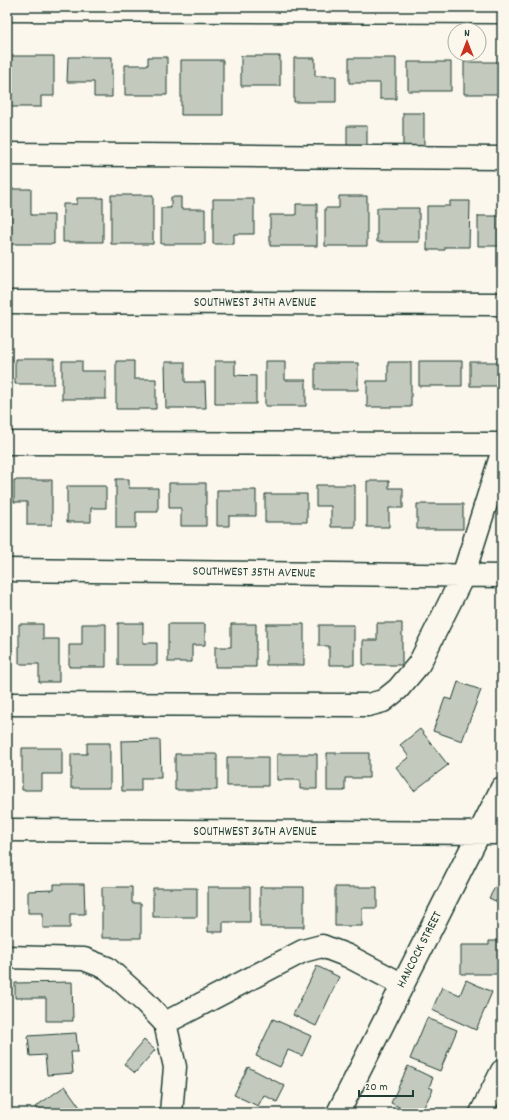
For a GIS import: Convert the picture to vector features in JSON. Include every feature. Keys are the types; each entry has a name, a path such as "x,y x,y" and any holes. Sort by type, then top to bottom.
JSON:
{"street":[{"path":"7,10 502,12"},
{"path":"7,154 502,158"},
{"name":"SOUTHWEST 34TH AVENUE","path":"7,302 502,304"},
{"path":"7,443 502,444"},
{"path":"7,704 368,705 383,701 398,689 419,664 463,576 502,453"},
{"name":"SOUTHWEST 35TH AVENUE","path":"7,570 502,576"},
{"name":"HANCOCK STREET","path":"338,1113 502,788"},
{"name":"SOUTHWEST 36TH AVENUE","path":"7,830 502,833"},
{"path":"165,1023 303,951 322,946 348,956 403,985"},
{"path":"7,957 84,959 107,968 145,1002 165,1023 175,1067 171,1113"},
{"path":"481,1113 502,1071"}],"building":[{"path":"8,56 54,56 54,96 41,96 41,107 8,107"},
{"path":"241,56 280,56 280,86 241,86"},
{"path":"68,57 112,57 112,97 94,97 94,82 67,82"},
{"path":"148,57 167,57 167,95 125,95 125,65 148,65"},
{"path":"294,58 315,58 315,76 336,76 336,102 294,102"},
{"path":"349,58 396,58 396,99 380,99 380,83 349,83"},
{"path":"181,60 223,60 223,115 181,115"},
{"path":"408,62 451,62 451,91 408,91"},
{"path":"464,62 502,62 502,94 464,94"},
{"path":"403,113 424,113 424,149 403,149"},
{"path":"347,126 367,126 367,147 347,147"},
{"path":"10,189 31,189 31,215 54,215 54,244 10,244"},
{"path":"111,195 153,195 153,244 111,244"},
{"path":"339,196 367,196 367,246 325,246 325,208 339,208"},
{"path":"171,197 181,197 181,209 205,209 205,244 161,244 161,208 171,208"},
{"path":"77,198 103,198 103,242 63,242 63,204 77,204"},
{"path":"213,199 254,199 254,234 234,234 234,244 213,244"},
{"path":"450,201 470,201 469,247 445,247 445,250 427,250 427,206 450,206"},
{"path":"296,204 317,204 317,246 270,246 270,215 296,215"},
{"path":"377,208 419,208 419,242 377,242"},
{"path":"478,216 502,216 502,246 478,246"},
{"path":"15,359 54,359 54,384 15,384"},
{"path":"62,361 82,361 82,371 106,371 106,399 62,399"},
{"path":"116,361 134,361 134,379 156,379 156,409 116,409"},
{"path":"215,361 235,361 235,375 256,376 256,404 215,404"},
{"path":"265,361 285,361 285,380 306,380 306,406 265,406"},
{"path":"419,361 462,361 462,386 419,386"},
{"path":"165,362 185,362 185,382 205,382 206,408 166,408"},
{"path":"388,362 411,362 411,407 367,407 367,381 388,381"},
{"path":"470,362 502,362 502,386 470,386"},
{"path":"315,363 358,363 358,390 315,390"},
{"path":"116,479 129,479 129,488 158,488 158,512 136,512 136,528 116,528"},
{"path":"14,480 52,480 52,525 27,525 27,502 14,502"},
{"path":"367,481 389,481 389,488 403,488 403,508 389,508 389,527 367,527"},
{"path":"169,483 206,483 206,526 181,526 181,508 169,508"},
{"path":"316,485 355,485 355,527 331,527 331,506 316,506"},
{"path":"67,486 106,486 106,508 91,508 91,522 67,522"},
{"path":"217,490 256,490 256,516 229,516 229,526 217,526"},
{"path":"265,494 307,494 307,522 265,522"},
{"path":"417,504 463,504 463,529 417,529"},
{"path":"118,623 143,623 143,643 157,643 157,665 118,665"},
{"path":"377,623 402,623 402,665 363,665 363,640 377,640"},
{"path":"19,624 43,624 43,639 59,639 59,682 39,682 39,664 19,664"},
{"path":"82,624 106,624 106,667 69,667 69,645 82,645"},
{"path":"168,624 205,624 205,645 192,645 192,662 168,662"},
{"path":"231,624 256,624 256,667 215,667 215,647 231,647"},
{"path":"266,624 304,624 304,665 266,665"},
{"path":"319,625 354,625 354,665 329,665 329,646 319,646"},
{"path":"458,682 481,690 462,741 433,731 445,698 452,700"},
{"path":"420,729 448,765 414,791 396,767 409,757 400,745"},
{"path":"160,740 161,778 141,778 141,791 122,791 121,741"},
{"path":"87,743 110,743 110,788 71,788 71,754 87,754"},
{"path":"22,748 62,748 62,774 42,774 42,790 22,790"},
{"path":"327,753 369,753 369,778 345,778 345,791 327,791"},
{"path":"175,754 217,754 217,790 175,790"},
{"path":"277,754 317,754 317,789 300,789 300,780 277,780"},
{"path":"227,757 268,757 268,786 227,786"},
{"path":"502,875 502,904 489,898"},
{"path":"54,884 84,884 85,914 70,914 70,928 43,928 43,913 28,913 28,891 54,890"},
{"path":"102,887 132,887 132,903 141,903 141,938 102,938"},
{"path":"208,887 250,887 250,922 223,922 223,932 208,932"},
{"path":"260,887 304,887 304,927 260,927"},
{"path":"335,887 377,887 377,908 362,908 362,926 335,926"},
{"path":"153,888 197,888 197,917 153,917"},
{"path":"489,941 502,941 502,974 461,974 461,945 489,945"},
{"path":"317,966 339,977 316,1026 293,1015"},
{"path":"466,980 492,992 476,1030 432,1010 442,987 460,995"},
{"path":"72,982 73,1021 46,1021 46,998 15,998 15,983"},
{"path":"427,1018 457,1030 440,1071 410,1059"},
{"path":"273,1019 311,1036 302,1056 288,1050 280,1067 256,1056"},
{"path":"76,1033 78,1052 71,1052 73,1073 47,1075 45,1055 30,1056 28,1036"},
{"path":"144,1040 155,1050 135,1073 124,1064"},
{"path":"408,1066 433,1078 429,1087 433,1089 421,1113 411,1113 391,1103"},
{"path":"248,1067 285,1086 277,1102 264,1095 258,1106 234,1095"},
{"path":"65,1086 84,1113 40,1113 35,1107"}]}
